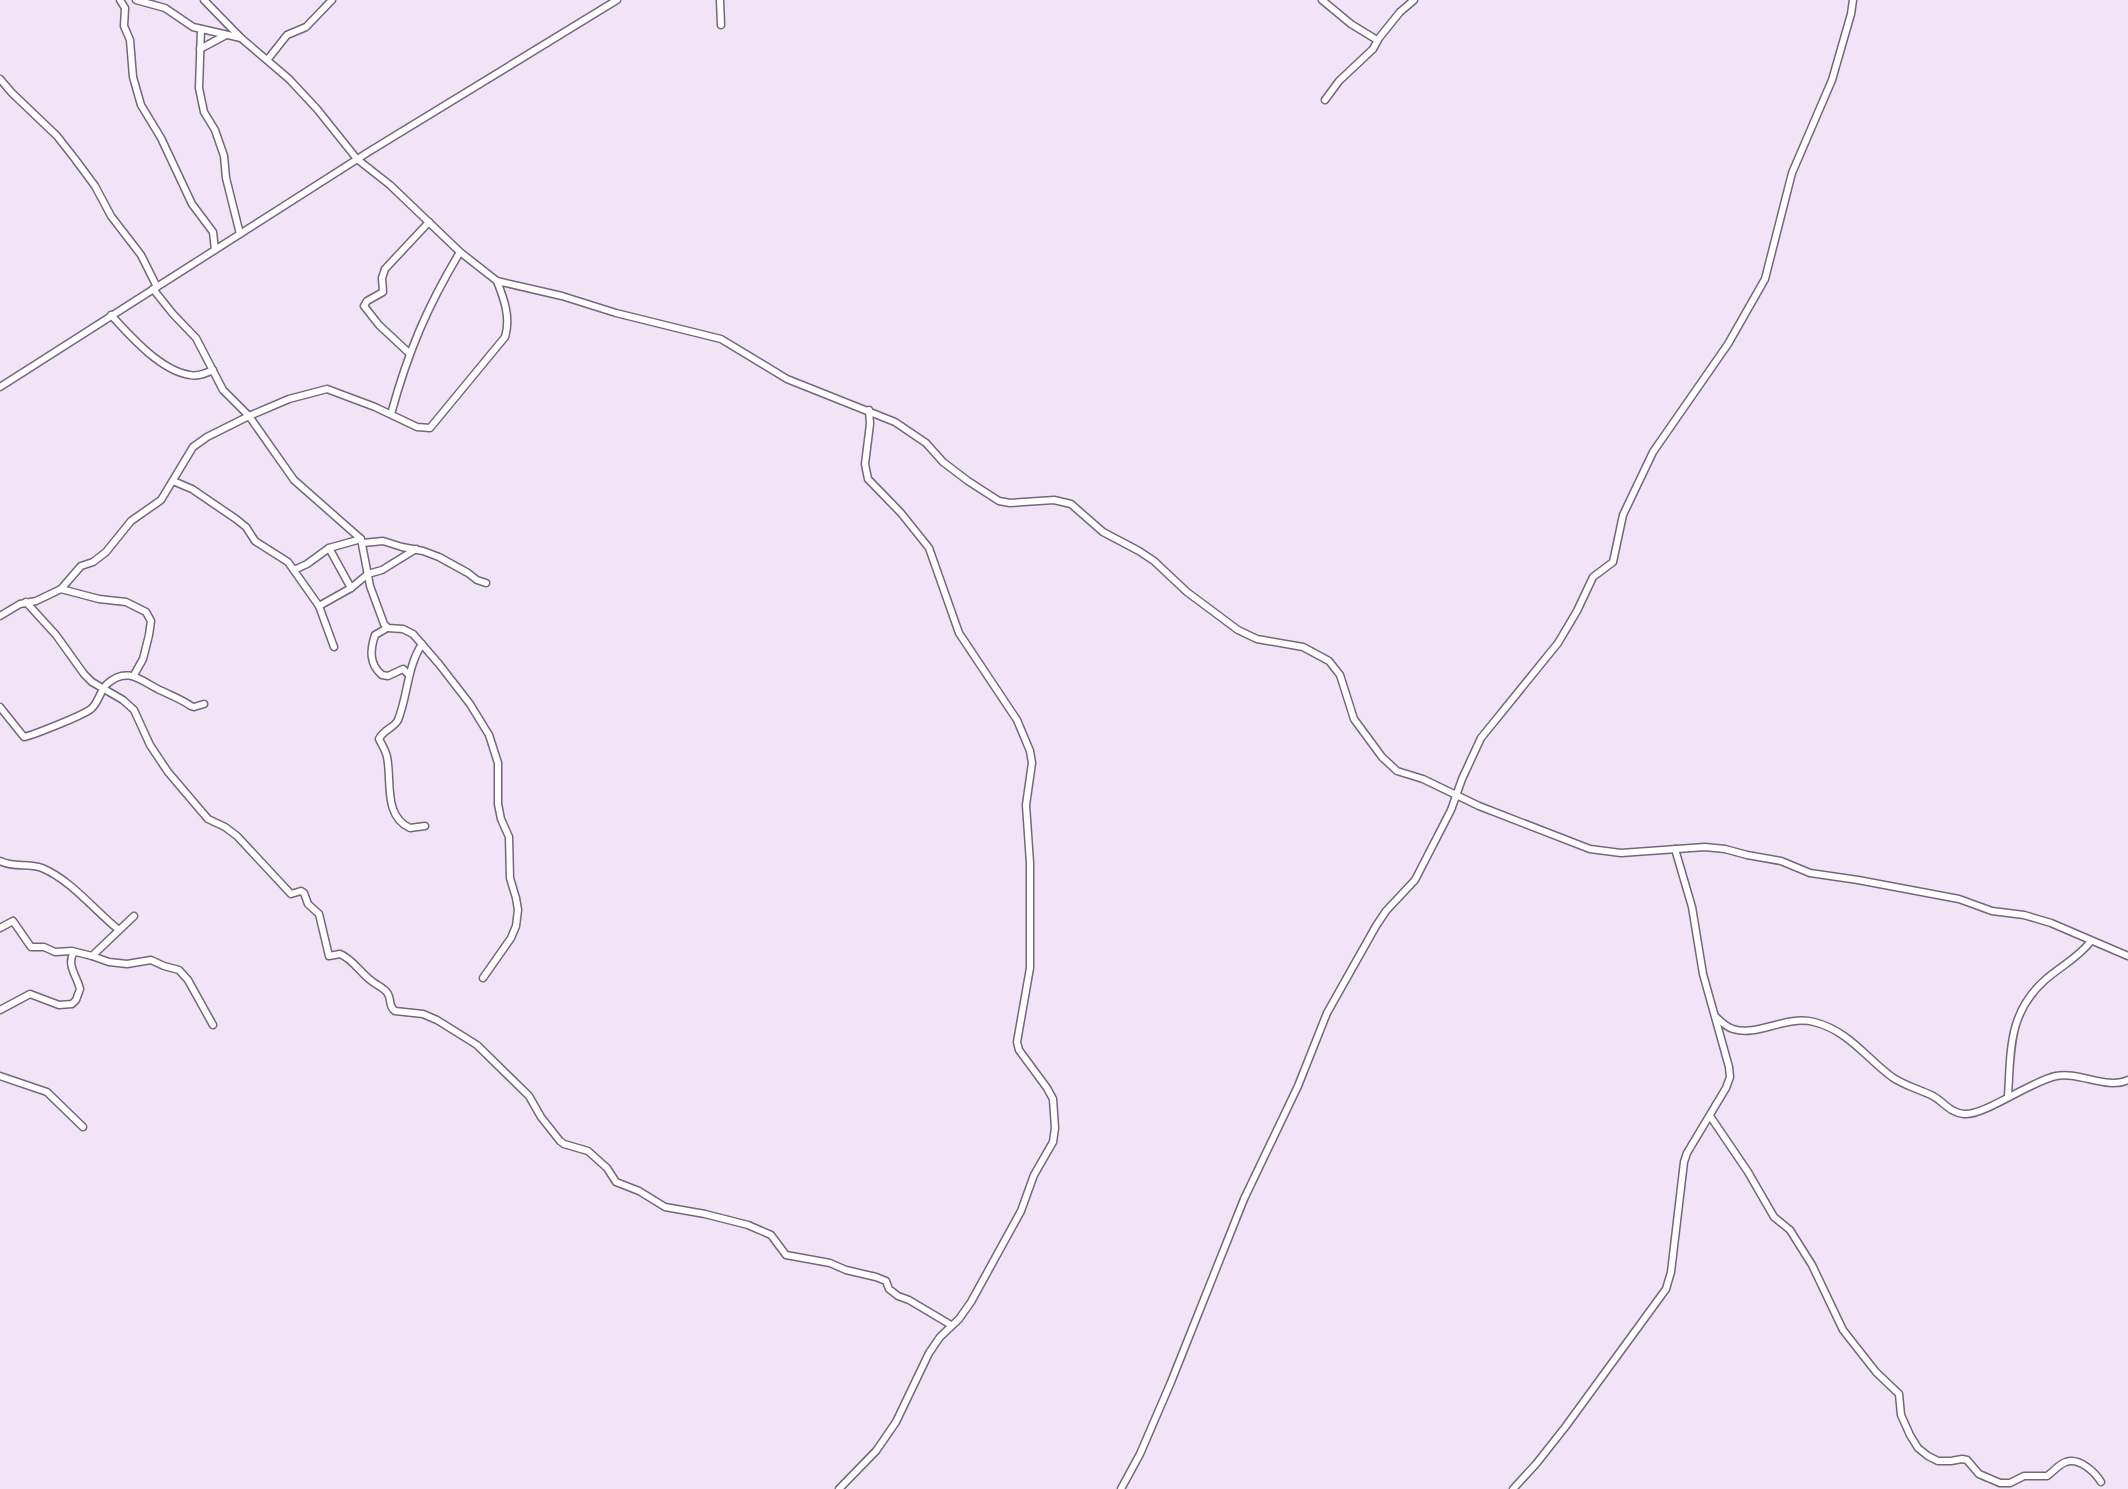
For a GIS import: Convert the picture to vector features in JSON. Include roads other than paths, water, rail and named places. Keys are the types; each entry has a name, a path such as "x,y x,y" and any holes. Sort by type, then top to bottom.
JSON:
{"street":[{"path":"120,0 125,8 124,26 130,40 133,77 141,105 161,138 192,204 213,232 215,250"},
{"path":"136,0 165,8 193,27 241,38"},
{"path":"204,0 241,38 268,59 317,110 357,159 397,191 460,252 497,281 721,339 787,379 869,410 894,422 916,436 949,467 999,501 1010,503 1054,500 1071,504 1103,532 1140,550 1187,592 1243,633 1257,639 1296,645 1321,656 1337,670 1354,719 1388,764 1397,771 1423,779 1479,806 1590,849 1621,854 1705,847 1725,849 1781,861 1810,873 1963,900 1992,911 2024,915 2050,923 2128,956"},
{"path":"268,59 283,38 306,27 332,0"},
{"path":"0,387 357,159 617,0"},
{"path":"720,0 721,25"},
{"path":"1322,0 1377,40"},
{"path":"1324,100 1336,84 1373,49 1377,40 1400,12 1414,0"},
{"path":"1121,1489 1140,1454 1244,1199 1298,1086 1322,1024 1376,926 1386,911 1415,880 1446,821 1481,738 1558,643 1593,577 1613,562 1623,515 1653,453 1728,344 1761,288 1768,269 1792,173 1832,80 1853,0"},
{"path":"201,29 198,76 201,101 224,156 226,178 240,234"},
{"path":"200,49 226,35"},
{"path":"0,79 57,136 95,186 111,216 141,255 155,288 169,309 196,338 226,395 249,416 301,488 362,541 378,610 387,627"},
{"path":"410,353 379,325 364,306 367,301 383,292 382,279 385,269 429,222"},
{"path":"391,414 410,353 428,309 460,252"},
{"path":"0,616 26,602 36,601 61,590 81,566 93,562 106,552 131,521 161,500 192,447 207,436 249,416 289,399 327,389 391,414 417,427 430,428 500,345 508,328 505,302 497,281"},
{"path":"111,315 147,351 171,368 192,376 213,370"},
{"path":"839,1489 866,1463 881,1444 896,1422 923,1363 940,1337 972,1302 1021,1211 1031,1182 1055,1134 1054,1104 1050,1092 1019,1050 1017,1042 1030,968 1030,863 1026,797 1032,758 1017,720 960,633 929,548 901,513 868,479 865,464 870,424 869,410"},
{"path":"173,480 192,489 236,519 246,527 255,541 285,559 320,606 334,647"},
{"path":"294,570 307,564 329,548 362,541 383,541 439,557 486,583"},
{"path":"329,548 351,588"},
{"path":"320,606 351,588 368,574 382,570 416,549"},
{"path":"61,590 126,602 141,609 149,616 151,621 146,648 134,675"},
{"path":"26,602 56,635 84,674 134,710 150,745 168,772 208,819 237,836 291,894 301,891 304,893 308,904 319,914 328,956 340,954 345,957 386,991 390,1005 395,1011 423,1014 452,1028 486,1051 505,1074 529,1096 546,1124 562,1143 584,1149 607,1168 616,1182 639,1191 660,1204 748,1225 771,1236 786,1255 830,1263 846,1270 876,1276 886,1281 889,1289 898,1296 951,1325"},
{"path":"409,675 402,669 388,676 382,675 373,664 371,654 375,635 387,627 407,631 422,644 470,704 489,735 498,763 499,813 509,837 510,878 518,910 516,926 511,938 483,978"},
{"path":"422,644 413,659 398,721 379,739 387,758 388,780 396,815 410,828 425,826"},
{"path":"0,707 21,735 28,736 90,710 103,688 114,680 134,675 190,706 204,704"},
{"path":"1513,1489 1566,1426 1666,1289 1671,1272 1684,1162 1730,1077 1724,1046 1703,974 1692,907 1675,849"},
{"path":"0,861 13,865 39,867 65,880 90,906 119,930"},
{"path":"93,956 134,916"},
{"path":"0,928 13,921 31,947 44,947 55,952 93,956 109,962 127,964 151,960 179,970 188,980 213,1025"},
{"path":"2008,1096 2012,1038 2017,1018 2041,985 2076,958 2091,941"},
{"path":"0,1010 30,994 58,1005 72,1004 80,989 73,970 73,955"},
{"path":"1715,1015 1725,1025 1744,1031 1800,1020 1826,1026 1858,1045 1900,1083 1931,1095 1953,1112 1970,1114 2057,1076 2069,1075 2118,1083 2128,1080"},
{"path":"0,1076 47,1092 83,1127"},
{"path":"1710,1116 1748,1172 1774,1217 1790,1230 1812,1265 1843,1330 1876,1372 1899,1394 1901,1415 1918,1448 1938,1461 1967,1460 1979,1474 2000,1484 2010,1483 2024,1476 2047,1476 2061,1464 2073,1460 2090,1470 2101,1482"}]}
